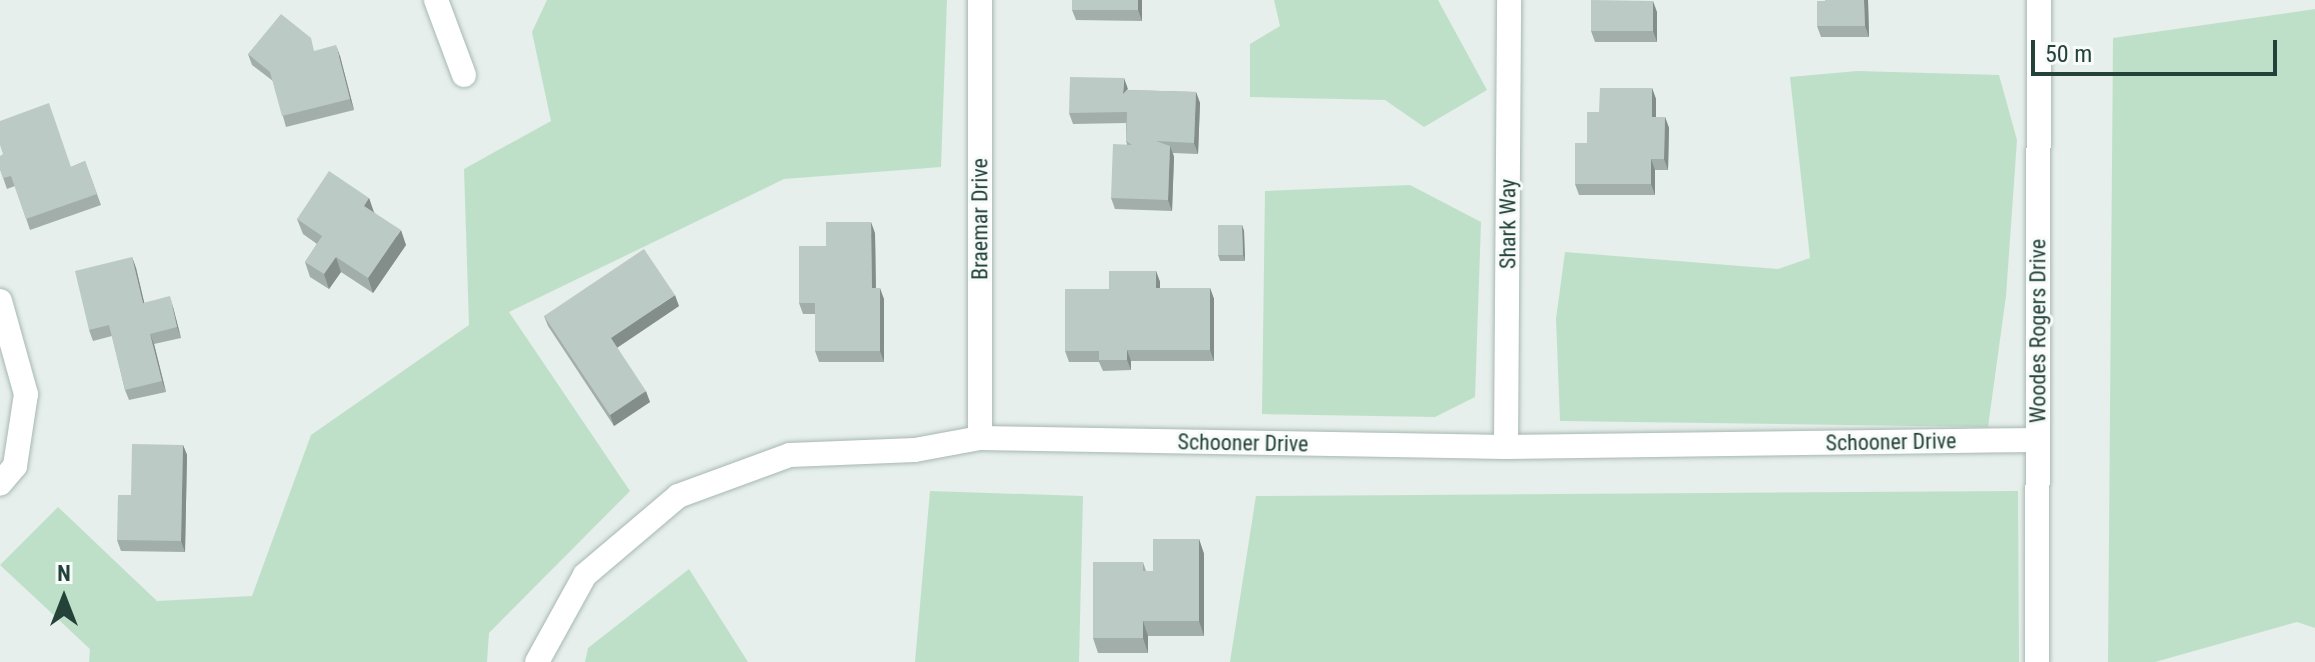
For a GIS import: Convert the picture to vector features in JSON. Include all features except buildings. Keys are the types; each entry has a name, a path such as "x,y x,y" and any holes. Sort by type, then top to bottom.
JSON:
{"street":[{"path":"436,0 464,75"},
{"name":"Braemar Drive","path":"980,0 980,438"},
{"name":"Shark Way","path":"1506,447 1509,0"},
{"name":"Woodes Rogers Drive","path":"2037,662 2039,0"},
{"path":"0,301 26,394 15,466 0,484"},
{"name":"Schooner Drive","path":"537,662 585,575 678,496 790,455 915,450 980,438 1506,447 2037,440"}],"green space":[{"path":"547,0 947,0 941,167 784,179 509,312 630,491 489,633 487,662 89,662 90,649 0,565 58,507 157,601 252,596 311,435 469,325 464,169 551,121 532,32"},
{"path":"1274,0 1438,0 1487,90 1424,127 1385,100 1250,97 1250,44 1280,26"},
{"path":"2315,9 2315,628 2297,622 2155,662 2108,662 2113,38"},
{"path":"1857,71 1999,75 2017,140 2006,296 1988,427 1560,421 1556,319 1565,252 1778,269 1810,258 1790,77"},
{"path":"1410,185 1481,222 1475,397 1435,417 1262,414 1265,191"},
{"path":"930,491 1083,496 1079,662 915,662"},
{"path":"2018,491 2019,662 1230,662 1256,496"},
{"path":"689,569 748,662 585,662 588,648"}]}
